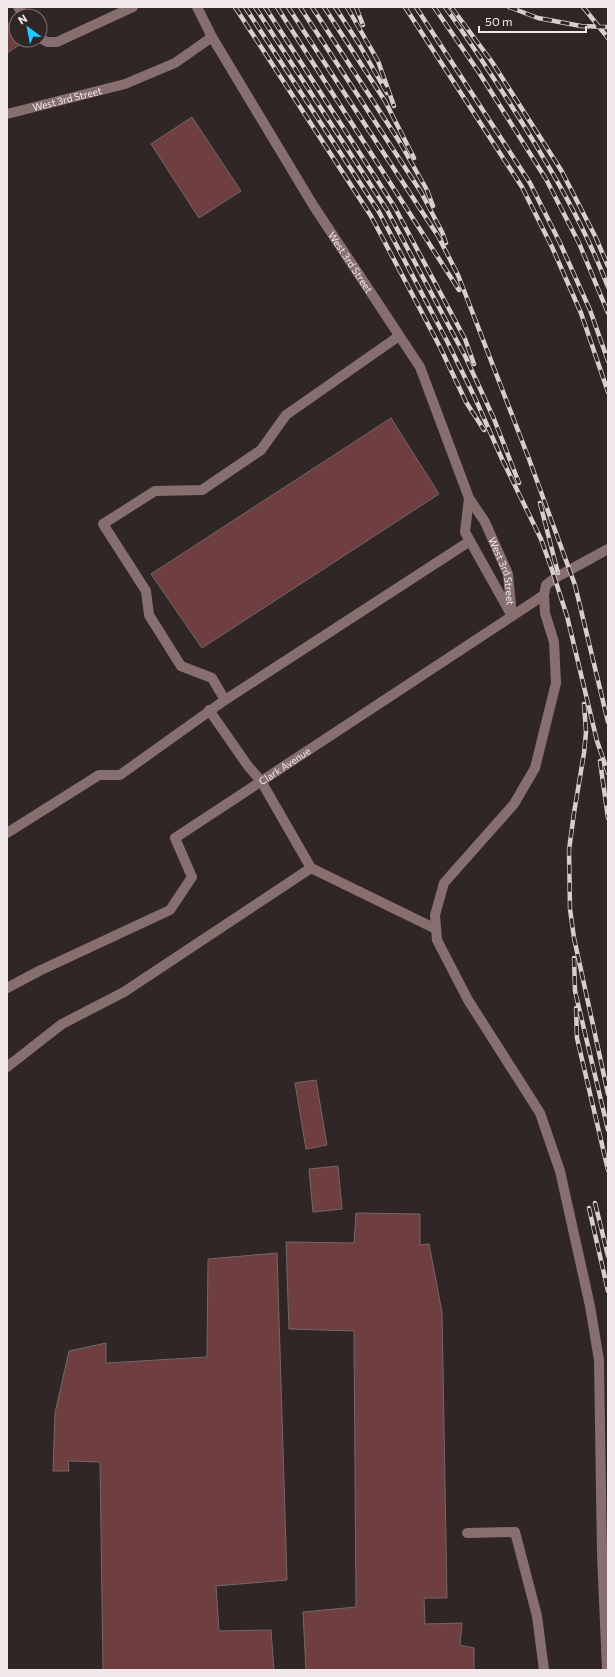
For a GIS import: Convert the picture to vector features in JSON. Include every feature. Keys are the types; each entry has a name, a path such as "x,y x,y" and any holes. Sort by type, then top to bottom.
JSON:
{"street":[{"path":"48,42 57,42 134,7"},
{"name":"West 3rd Street","path":"197,7 212,37 313,205 420,367 469,498 485,522 508,574 512,616"},
{"name":"West 3rd Street","path":"7,114 125,84 174,63 212,37"},
{"path":"225,700 212,678 181,666 149,615 146,591 103,524 155,491 202,490 261,450 286,415 399,336"},
{"name":"West 3rd Street","path":"469,498 466,532 512,616"},
{"path":"7,833 99,775 120,775 209,710 470,541"},
{"name":"Clark Avenue","path":"7,988 39,971 170,910 192,877 175,838 544,595 546,585 554,578 608,549"},
{"path":"544,595 546,613 554,642 556,683 535,768 514,804 444,884 435,915 437,940 468,1000 540,1113 560,1171 590,1306 599,1360 602,1554 607,1670"},
{"path":"209,710 248,766 261,781 311,868 436,929"},
{"path":"7,1067 62,1024 124,992 311,868"},
{"path":"467,1533 515,1532 537,1616 544,1670"}],"building":[{"path":"8,24 8,48 14,48 7,53"},
{"path":"192,117 241,191 199,218 151,144"},
{"path":"391,418 439,494 202,648 151,574"},
{"path":"316,1080 327,1145 306,1149 295,1083"},
{"path":"338,1166 342,1209 313,1212 309,1169"},
{"path":"356,1213 420,1214 420,1245 429,1244 442,1312 447,1598 424,1598 425,1624 462,1623 460,1645 474,1648 474,1670 306,1670 303,1612 356,1607 354,1331 289,1329 286,1242 354,1243"},
{"path":"277,1253 287,1580 216,1586 219,1631 271,1630 274,1670 103,1670 100,1462 68,1461 69,1471 53,1471 55,1413 69,1351 106,1343 106,1363 207,1357 208,1259"}],"railway":[{"path":"235,7 371,216 440,347 466,402 484,430"},
{"path":"245,7 379,212 448,343 475,398 502,459 541,539 552,570 567,616 597,741 608,773"},
{"path":"255,7 387,210 466,358 494,419 519,483"},
{"path":"265,7 394,206 465,339 474,364"},
{"path":"277,7 459,290"},
{"path":"288,7 438,236 458,275 529,459 575,585 608,722"},
{"path":"300,7 421,192 442,232 446,243"},
{"path":"312,7 399,141 427,190 433,206"},
{"path":"324,7 385,101 414,158"},
{"path":"335,7 359,44 387,93"},
{"path":"347,7 378,61 394,106"},
{"path":"356,7 363,25"},
{"path":"405,7 522,187 552,247 581,313 608,392"},
{"path":"416,7 530,183 560,243 590,310 608,361"},
{"path":"434,7 478,71 546,179 579,243 608,313"},
{"path":"445,7 499,86 554,176 578,219 608,287"},
{"path":"509,7 538,18 581,26 608,27"},
{"path":"583,7 608,38"},
{"path":"452,8 492,62 561,170 595,236 608,266"},
{"path":"540,503 558,573"},
{"path":"584,704 586,732 584,753 569,850 570,909 574,938 608,1094"},
{"path":"600,761 608,818"},
{"path":"574,958 575,991 608,1130"},
{"path":"576,1008 577,1038 608,1170"},
{"path":"595,1203 608,1256"},
{"path":"589,1208 608,1291"}]}
